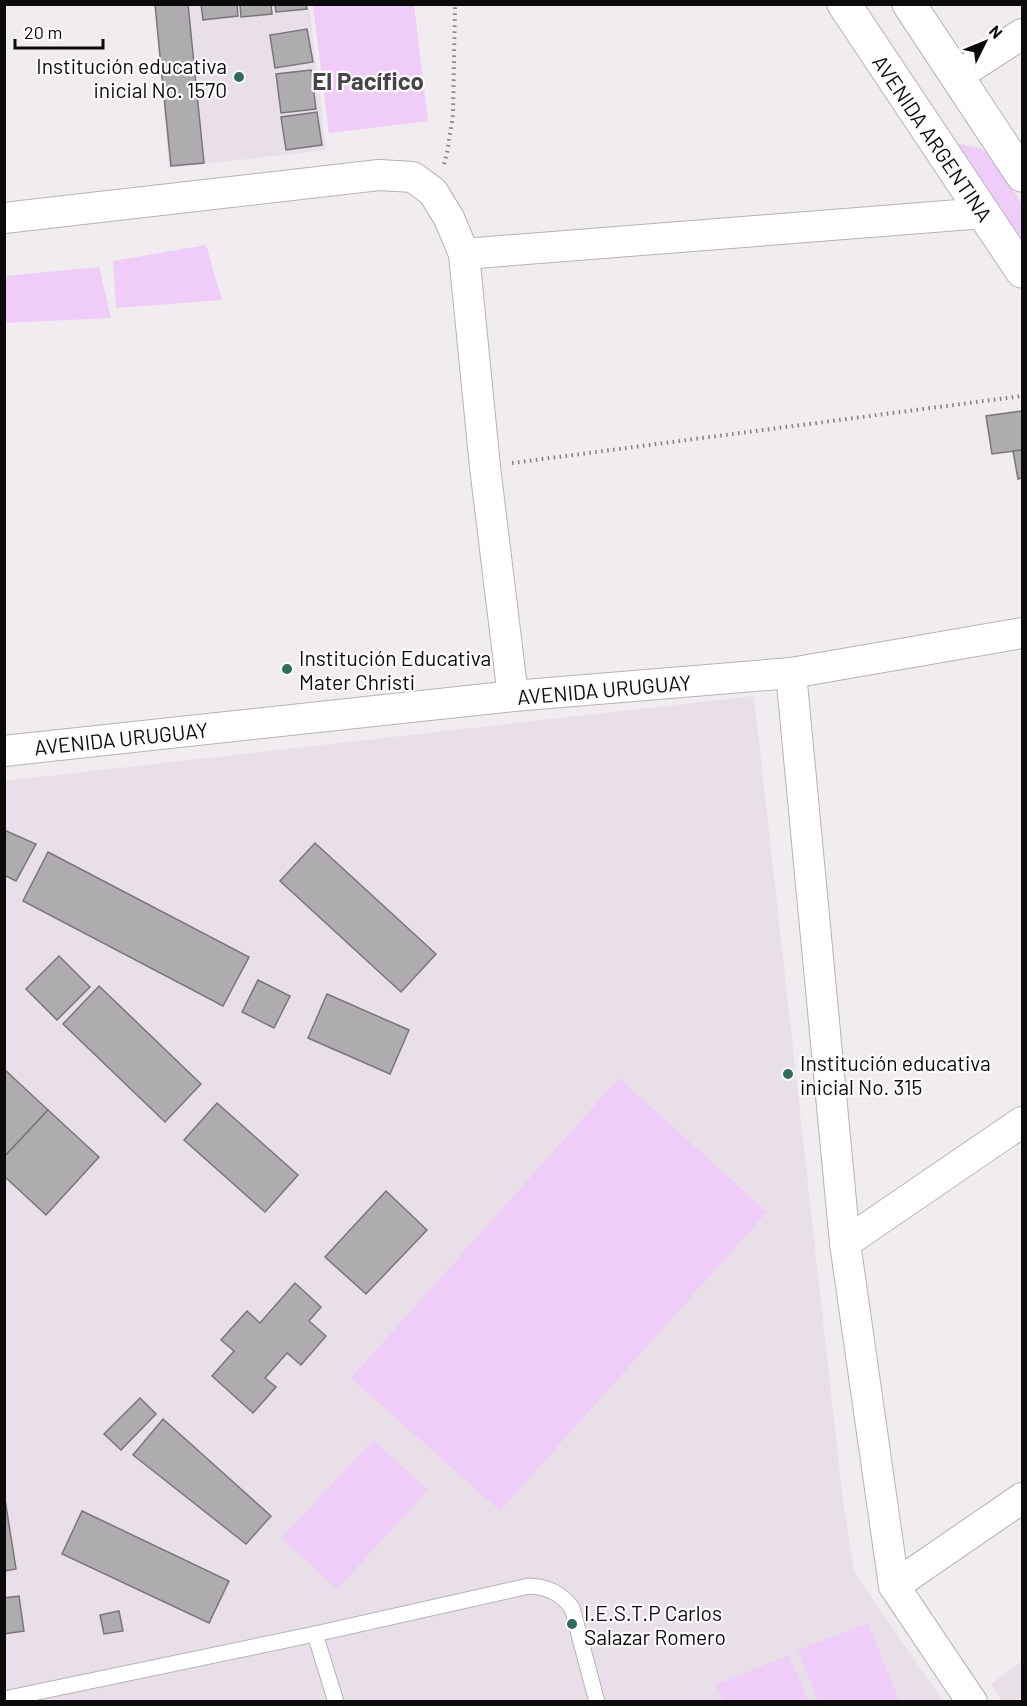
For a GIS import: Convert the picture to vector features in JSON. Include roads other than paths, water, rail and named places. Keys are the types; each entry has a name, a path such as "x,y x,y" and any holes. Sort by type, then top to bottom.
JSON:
{"main road":[{"name":"AVENIDA ARGENTINA","path":"844,4 1023,271"},
{"path":"909,4 1023,175"}],"street":[{"path":"957,76 1023,34"},
{"path":"4,218 379,175 413,177 433,192 449,218 464,254 485,466 513,696"},
{"path":"464,254 984,213"},
{"name":"AVENIDA URUGUAY","path":"4,751 513,696 791,673 1023,633"},
{"path":"791,673 845,1243 894,1586 972,1701"},
{"path":"845,1243 1023,1122"},
{"path":"894,1586 1023,1498"}],"lane":[{"path":"4,1699 315,1634 529,1586 542,1586 565,1599 572,1608 597,1701"},
{"path":"315,1634 336,1701"}],"place":[{"name":"Institución educativa inicial No. 1570","path":"239,77"},
{"name":"Institución Educativa Mater Christi","path":"287,669"},
{"name":"Institución educativa inicial No. 315","path":"788,1074"},
{"name":"I.E.S.T.P Carlos Salazar Romero","path":"572,1624"}],"district":[{"name":"El Pacífico","path":"368,80"}]}
